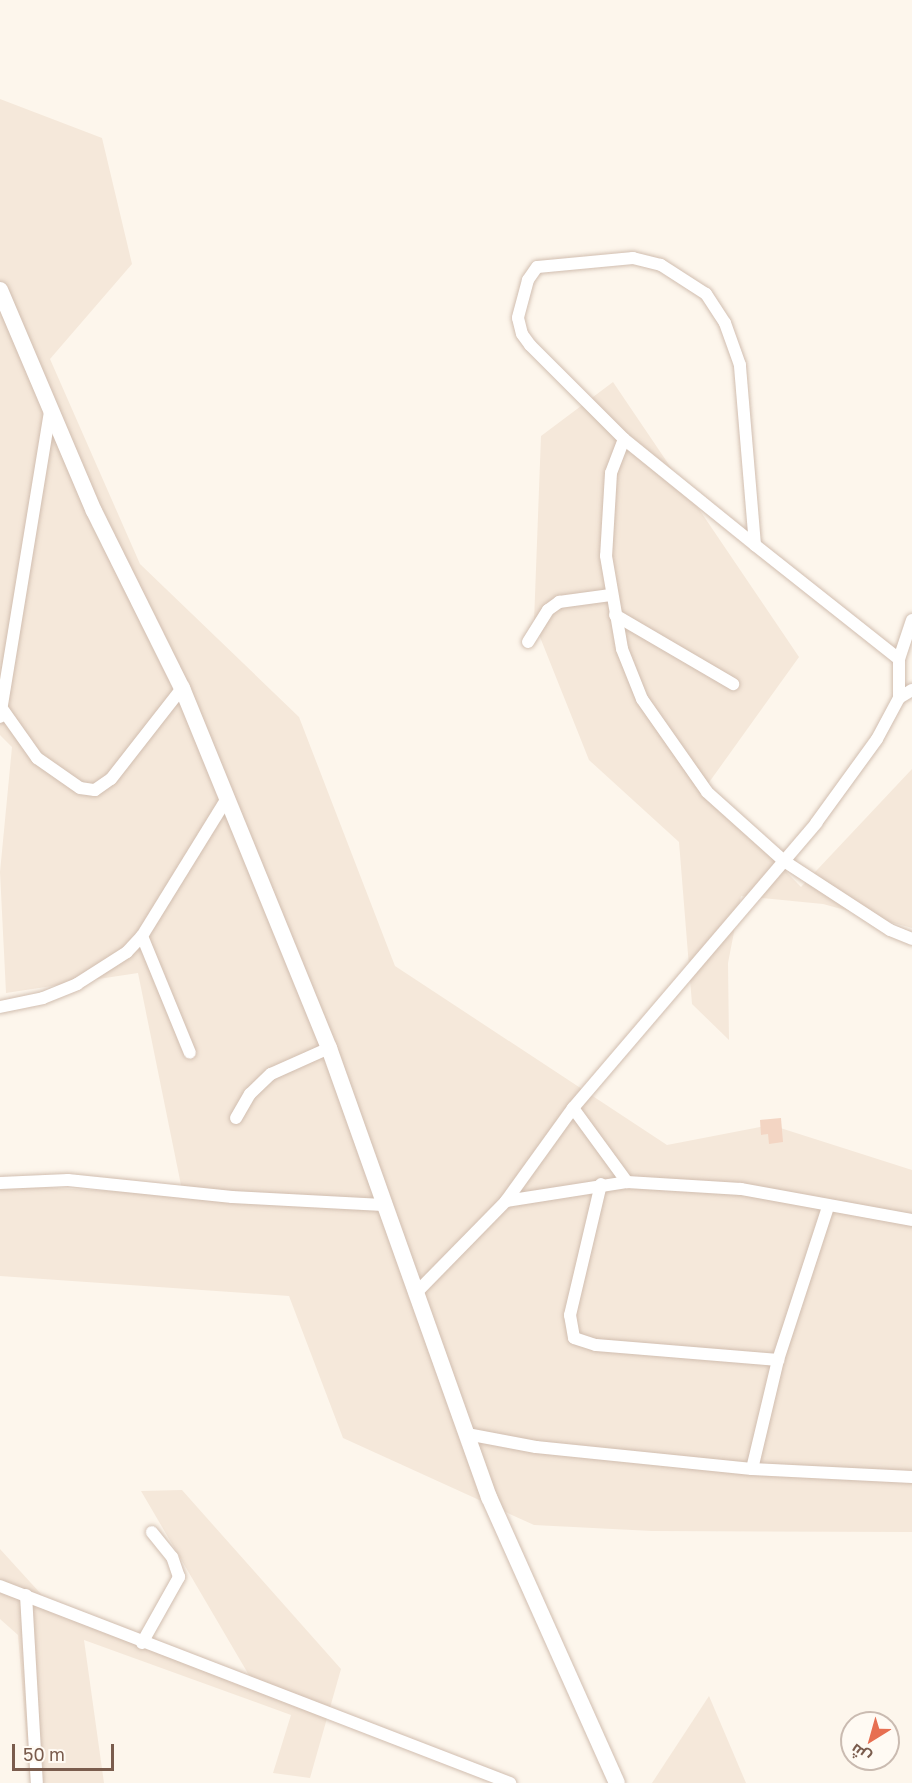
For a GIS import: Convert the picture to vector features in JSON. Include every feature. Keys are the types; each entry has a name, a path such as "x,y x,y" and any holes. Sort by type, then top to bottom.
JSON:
{"main road":[{"path":"0,290 103,529 182,688 329,1048 489,1497 542,1623 617,1783"}],"street":[{"path":"755,545 740,365 725,323 706,294 674,272 646,260 621,258 543,264 531,274 524,293 518,318 522,334 624,439 755,545 899,659"},
{"path":"50,406 2,713 37,758 80,788 95,790 111,779 182,688"},
{"path":"624,439 615,456 607,503 606,556 611,596 632,680 677,754 707,792 784,861 890,930 912,939"},
{"path":"528,642 548,610 559,602 611,596"},
{"path":"615,615 733,684"},
{"path":"415,1294 506,1201 573,1108 784,861 872,747 899,698 899,659 912,620"},
{"path":"899,698 912,690"},
{"path":"0,1007 43,998 77,984 110,966 142,936 226,800"},
{"path":"142,936 190,1053"},
{"path":"236,1118 250,1094 271,1074 329,1048"},
{"path":"573,1108 627,1182"},
{"path":"0,1183 58,1180 232,1197 384,1205"},
{"path":"506,1201 601,1184 627,1182 741,1189 828,1207 912,1220"},
{"path":"601,1184 570,1315 574,1338 596,1345 778,1360"},
{"path":"752,1469 778,1360 828,1207"},
{"path":"467,1434 536,1448 752,1469 912,1477"},
{"path":"142,1643 179,1577 172,1557 152,1532"},
{"path":"0,1586 142,1643 510,1783"},
{"path":"26,1595 38,1783"}],"shaded area":[{"path":"0,99 102,138 132,264 50,359 140,564 299,717 395,966 667,1145 771,1125 912,1170 912,1532 652,1531 534,1525 343,1438 289,1296 0,1276 0,1185 183,1195 138,973 6,993 0,872 12,747 0,735"},
{"path":"613,382 799,657 705,788 801,887 912,769 912,928 823,904 741,896 728,963 729,1040 692,1004 679,842 589,760 534,622 541,436"},
{"path":"182,1490 341,1669 310,1778 273,1773 291,1715 84,1640 104,1783 30,1783 18,1635 0,1619 0,1549 51,1605 253,1682 141,1491"},
{"path":"709,1696 746,1783 652,1783"}],"building":[{"path":"781,1118 783,1142 769,1144 768,1134 761,1135 760,1120"}]}
